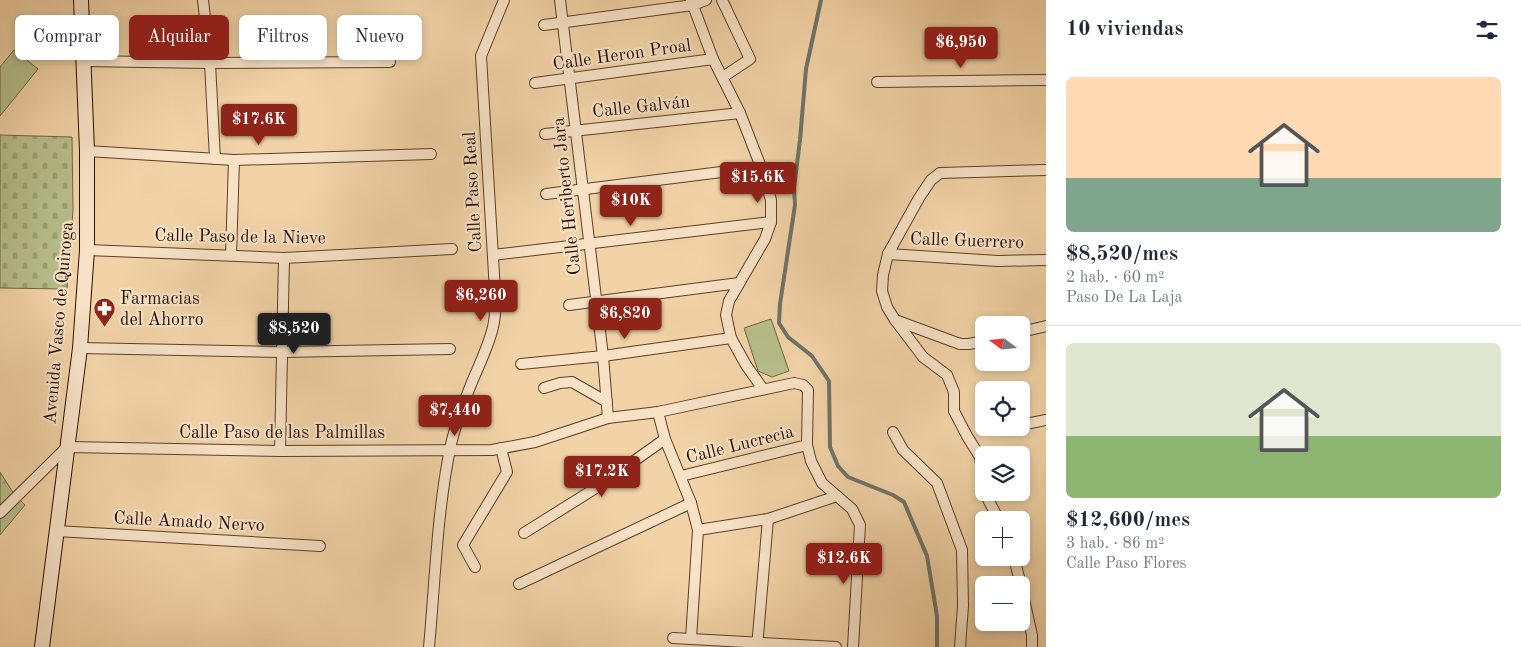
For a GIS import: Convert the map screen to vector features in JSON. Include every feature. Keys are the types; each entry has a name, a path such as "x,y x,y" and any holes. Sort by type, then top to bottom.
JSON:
{"main road":[{"name":"Avenida Vasco de Quiroga","path":"42,647 80,348 87,250 87,151 82,0"}],"street":[{"path":"203,0 210,63 215,159"},
{"name":"Calle Paso Real","path":"429,647 440,525 450,449 460,414 494,325 493,255 481,56 504,0"},
{"name":"Calle Heriberto Jara","path":"560,0 588,245 603,356 608,418"},
{"path":"544,25 563,24 706,0"},
{"path":"722,0 750,59 723,77"},
{"path":"692,3 713,59 740,113 761,167 771,200 771,222 765,239 729,301 726,315 731,338 746,365 763,389"},
{"name":"Calle Heron Proal","path":"535,83 713,59"},
{"path":"83,61 210,63 390,62"},
{"path":"877,82 1046,80"},
{"name":"Calle Galván","path":"545,134 740,113"},
{"path":"87,151 234,160 431,154"},
{"path":"231,255 234,160"},
{"path":"546,194 761,167"},
{"path":"975,449 954,411 954,392 946,375 923,357 886,307 882,291 883,275 888,254 919,198 931,180 940,173 1046,170"},
{"path":"493,255 771,222"},
{"name":"Calle Paso de la Nieve","path":"87,250 284,258 452,249"},
{"name":"Calle Guerrero","path":"888,254 998,261 1046,260"},
{"path":"280,451 284,258"},
{"path":"569,305 739,283"},
{"path":"895,320 960,344 975,343"},
{"path":"1030,330 1046,326"},
{"path":"521,364 603,356 731,338"},
{"path":"80,348 281,352 450,349"},
{"path":"544,388 572,382 607,402"},
{"name":"Calle Paso de las Palmillas","path":"67,447 280,451 492,450 535,442 608,418 658,412 794,383 803,385 808,390 807,445"},
{"path":"658,412 664,439 691,503 698,530 691,639"},
{"path":"1030,424 1046,420"},
{"path":"893,432 903,450 937,483 962,550 963,606 960,647"},
{"path":"524,533 598,486 664,439"},
{"path":"807,445 811,461 822,483 852,509 860,525 853,647"},
{"name":"Calle Lucrecia","path":"680,476 807,445"},
{"path":"0,513 67,447"},
{"path":"475,567 463,545 507,472 501,448"},
{"path":"698,530 768,519 837,496"},
{"path":"519,584 691,503"},
{"path":"758,645 768,519"},
{"name":"Calle Amado Nervo","path":"56,531 320,546"},
{"path":"1030,626 1032,647"},
{"path":"673,638 758,645 836,647"}],"green space":[{"path":"14,50 15,60 27,60 38,69 0,116 0,67"},
{"path":"0,135 72,137 73,210 67,289 0,288"},
{"path":"771,319 789,371 772,377 758,371 744,328"},
{"path":"0,472 14,494 25,505 0,535"}],"waterway":[{"path":"821,0 806,69 794,188 795,205 780,304 779,323 788,337 812,356 829,381 830,447 838,466 848,477 893,495 904,502 927,556 937,616 937,647"}],"place":[{"name":"Farmacias del Ahorro","path":"104,328"}]}
